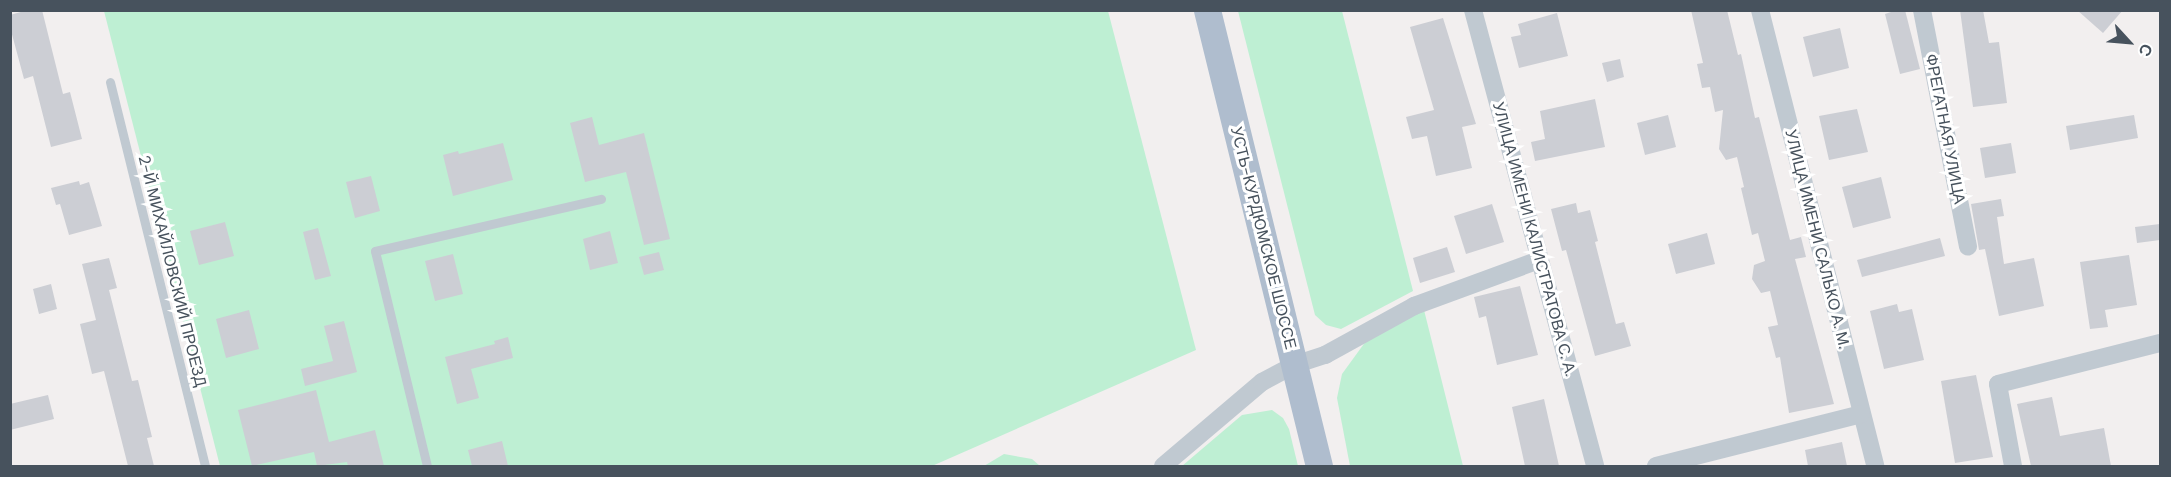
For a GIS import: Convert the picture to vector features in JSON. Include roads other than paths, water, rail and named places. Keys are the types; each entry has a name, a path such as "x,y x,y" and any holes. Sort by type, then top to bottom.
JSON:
{"main road":[{"name":"УСТЬ-КУРДЮМСКОЕ ШОССЕ","path":"1207,10 1319,466"}],"street":[{"name":"УЛИЦА ИМЕНИ КАЛИСТРАТОВА С. А.","path":"1473,10 1595,466"},
{"name":"УЛИЦА ИМЕНИ САЛЬКО А. М.","path":"1760,10 1875,466"},
{"name":"ФРЕГАТНАЯ УЛИЦА","path":"1922,10 1968,247"},
{"path":"1163,466 1263,382 1294,365 1325,356 1414,306 1539,260"},
{"path":"2013,466 1998,384 2160,343"},
{"path":"1656,466 1861,414"}],"lane":[{"name":"2-Й МИХАЙЛОВСКИЙ ПРОЕЗД","path":"110,82 205,466"},
{"path":"427,466 375,251 602,199"}]}
